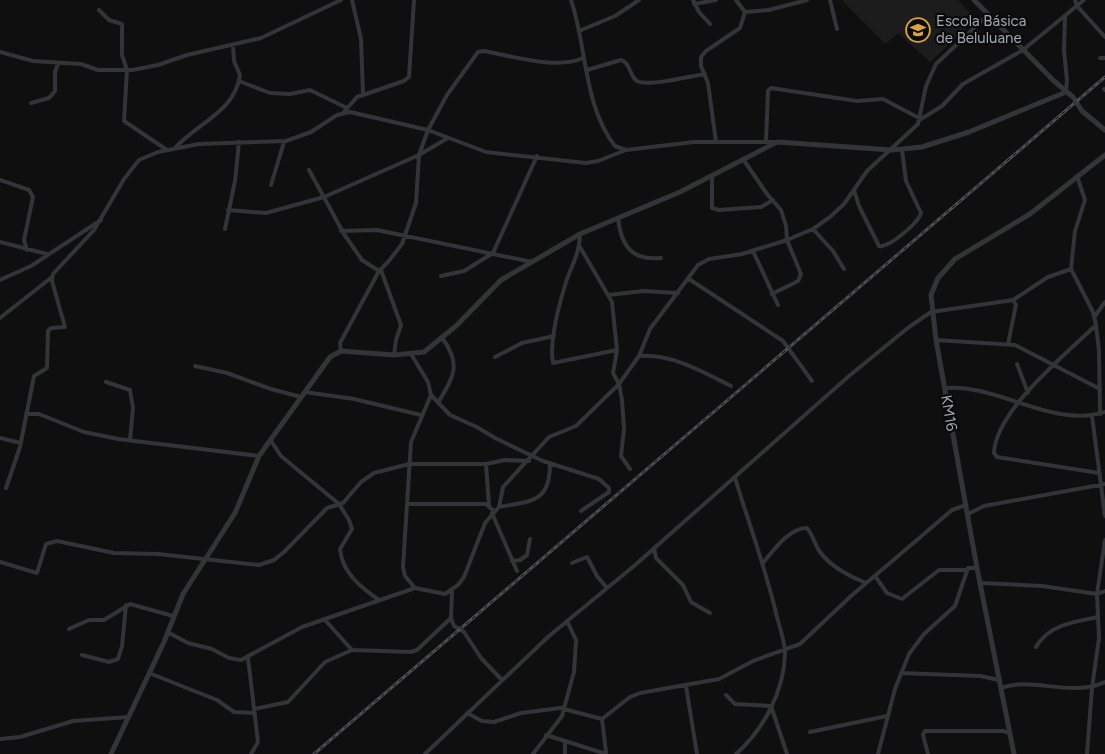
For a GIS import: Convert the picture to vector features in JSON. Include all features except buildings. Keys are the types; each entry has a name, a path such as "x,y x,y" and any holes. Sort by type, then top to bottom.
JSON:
{"street":[{"path":"0,52 20,59 58,64 81,64 103,70 127,70 158,66 187,55 233,46 261,38 342,0"},
{"path":"352,0 361,39 363,94"},
{"path":"0,318 52,277 56,270 87,239 102,218 133,165 146,156 175,148 221,142 284,142 311,132 343,113 363,94 404,81 409,77 414,0"},
{"path":"571,0 579,30 583,58 602,123 615,146 626,150"},
{"path":"579,30 615,16 639,0"},
{"path":"694,2 716,0"},
{"path":"736,0 745,12"},
{"path":"745,12 769,10 790,2 807,0"},
{"path":"830,0 837,29"},
{"path":"974,0 1073,97 1082,111 1105,130"},
{"path":"1075,0 1077,6 1105,37"},
{"path":"499,507 503,487 534,456 549,437 576,426 620,384 639,356 650,329 690,279 698,265 709,259 753,251 813,229 836,211 854,190 866,171 892,150 921,119 942,106 963,84 1024,50 1084,0"},
{"path":"694,2 710,24"},
{"path":"99,10 109,20 122,24 122,55 127,70 124,120 167,150"},
{"path":"716,142 705,74 701,66 701,57 706,51 740,28 745,12"},
{"path":"921,119 921,104 930,75 936,64 988,15"},
{"path":"1065,16 1066,92"},
{"path":"175,148 184,138 225,108 239,81 240,75 234,61 233,46"},
{"path":"341,351 340,344 380,270 396,253 405,237 416,203 419,156 428,130 447,95 478,52 484,51 557,63 570,63 583,58"},
{"path":"587,70 621,60 626,62 635,78 640,81 654,82 705,74"},
{"path":"31,103 53,95 56,88 55,72 58,64"},
{"path":"239,81 270,93 290,94 310,90 347,108"},
{"path":"766,141 768,92 771,88 858,100 883,99 921,119"},
{"path":"343,113 350,112 428,130 486,152 586,162 598,161 626,150 662,144 766,141 902,150 943,142 1066,92"},
{"path":"228,210 266,213 324,197 419,156 448,138"},
{"path":"225,228 235,181 239,142"},
{"path":"271,185 284,142"},
{"path":"111,754 150,673 183,594 238,506 259,456 330,357 341,351 394,355 424,352 443,339 495,284 580,234 712,175 777,142"},
{"path":"854,190 867,224 879,246 885,246 913,226 921,213 906,181 902,150"},
{"name":"KM16","path":"1014,754 944,388 931,312 931,295 933,287 948,265 1030,214 1105,155"},
{"path":"441,276 464,271 493,253 537,156"},
{"path":"743,159 781,210 784,217 787,240 800,274 800,279 772,294"},
{"path":"309,170 342,231 362,260 380,270 401,321 394,355"},
{"path":"712,175 712,208 719,210 761,207 773,200"},
{"path":"1077,176 1085,200 1075,231 1071,269 1095,316 1100,414"},
{"path":"0,180 28,190 33,197 32,212 24,235 27,250"},
{"path":"0,280 17,274 102,218"},
{"path":"618,218 621,234 634,254 642,258 662,258"},
{"path":"342,231 371,229 532,262"},
{"path":"813,229 833,251 844,269"},
{"path":"580,234 580,247 567,281 554,336 552,357 556,364 617,350"},
{"path":"0,242 46,254"},
{"path":"580,247 609,295 617,350 613,373 620,384 624,429 621,456 630,469"},
{"path":"753,251 778,305"},
{"path":"425,754 467,712 567,621 654,548 849,376 909,327 931,312 1013,300 1048,277 1071,269"},
{"path":"6,488 20,443 34,376 47,368 48,331 51,328 65,327 52,277"},
{"path":"690,279 783,342 812,381"},
{"path":"609,295 643,291 678,293"},
{"path":"1008,344 1016,305 1013,300"},
{"path":"1095,316 1105,302"},
{"path":"1096,325 1053,363 1020,402 1000,428 995,455 1015,461 1098,473"},
{"path":"495,357 522,343 554,336"},
{"path":"415,588 405,576 403,567 408,464 414,433 421,416 437,403 454,372 453,355 443,339"},
{"path":"936,340 1008,344 1053,363 1100,389"},
{"path":"411,354 428,382 431,395 450,416 550,464 596,478 609,488 609,492 581,512"},
{"path":"639,356 665,357 731,386"},
{"path":"1017,364 1028,393"},
{"path":"195,366 227,373 271,389 301,397"},
{"path":"106,382 130,390 132,408 130,440"},
{"path":"944,388 956,387 1058,413 1092,416 1105,412"},
{"path":"306,392 354,399 421,416"},
{"path":"425,411 431,395"},
{"path":"26,414 39,414 84,432 130,440 259,456"},
{"path":"1092,416 1105,516"},
{"path":"0,438 20,443"},
{"path":"271,441 281,456 339,504 346,514 352,529 340,549 342,564 359,584 378,600"},
{"path":"0,562 37,572 46,544 51,540 79,544 114,553 158,554 249,565 266,563 292,544 327,508 346,500 368,476 408,464 486,464 505,460 529,461"},
{"path":"486,464 489,505 517,571"},
{"path":"502,680 481,658 464,632 454,626 451,618 452,591 464,577 485,523 493,512 499,507 540,497 548,487 550,464"},
{"path":"734,478 763,563 785,651 783,670 771,706 754,737 736,754"},
{"path":"968,514 993,504 1102,485"},
{"path":"407,504 489,505"},
{"path":"602,719 635,694 719,679 753,660 785,651 800,644 866,583 952,510 966,505"},
{"path":"763,563 783,540 800,529 807,528 820,551 829,562 852,577 866,583"},
{"path":"512,561 520,560 527,555 530,539"},
{"path":"1087,754 1092,688 1099,638 1097,594 1105,540"},
{"path":"654,548 656,558 685,588 691,602 710,613"},
{"path":"572,563 587,557 597,576 607,588"},
{"path":"875,576 887,593 902,599 939,570 977,568"},
{"path":"878,754 887,716 908,654 918,641 955,606 966,570"},
{"path":"981,583 1042,586 1097,594 1105,591"},
{"path":"167,632 188,643 212,649 235,661 248,658 289,633 415,588 435,593 452,591"},
{"path":"69,629 89,620 104,620 126,606 134,604 173,616"},
{"path":"82,655 109,662 118,660 122,646 126,606"},
{"path":"1036,647 1049,632 1071,623 1098,617"},
{"path":"150,673 217,700 234,712 254,711 288,702 325,662 352,650 411,652 443,628 451,618"},
{"path":"325,620 352,650"},
{"path":"533,754 562,716 574,672 577,646 574,633 567,621"},
{"path":"248,658 258,742 252,754"},
{"path":"901,672 980,676 999,680"},
{"path":"1001,688 1023,686 1072,689 1092,688 1105,682"},
{"path":"686,686 697,754"},
{"path":"726,695 735,704 771,706"},
{"path":"771,706 787,754"},
{"path":"467,712 482,721 494,722 521,713 564,708 602,719"},
{"path":"810,732 887,716"},
{"path":"0,739 20,737 73,721 129,718"},
{"path":"546,735 606,753 602,719"},
{"path":"928,754 923,735 924,731 957,729 1010,733"},
{"path":"565,742 565,754"}],"shaded area":[{"name":"Escola Básica de Beluluane","path":"842,0 958,0 976,19 930,62 898,33 885,44"}],"railway":[{"path":"314,754 1105,77"}],"place":[{"name":"Escola Básica de Beluluane","path":"918,30"}]}
